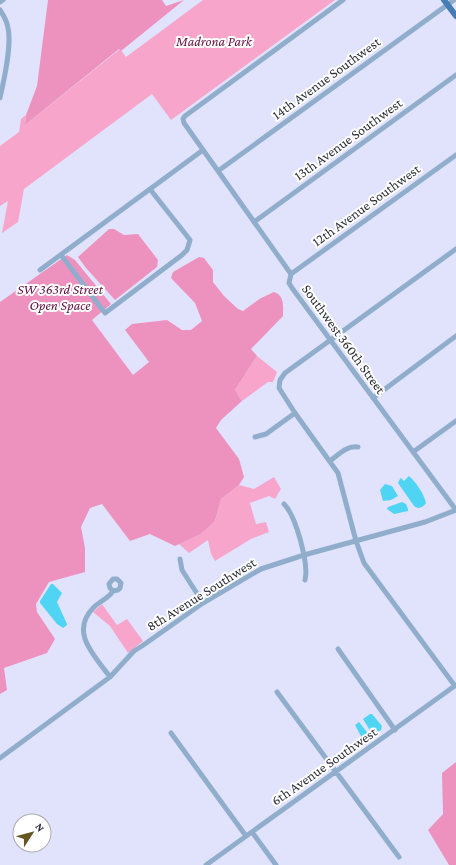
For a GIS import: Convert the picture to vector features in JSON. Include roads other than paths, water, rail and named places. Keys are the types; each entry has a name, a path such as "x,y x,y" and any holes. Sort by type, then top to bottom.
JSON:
{"main road":[{"path":"446,2 456,16"}],"street":[{"name":"Southwest 360th Street","path":"343,0 185,116 183,119 184,123 291,274 289,283 292,288 456,510"},
{"name":"14th Avenue Southwest","path":"218,171 446,2 454,0"},
{"path":"0,10 6,21 9,35 6,66 0,98"},
{"name":"13th Avenue Southwest","path":"254,222 456,75"},
{"path":"40,270 203,150"},
{"name":"12th Avenue Southwest","path":"291,274 456,155"},
{"path":"61,256 105,313 187,250 190,240 150,189"},
{"path":"456,249 285,373 279,384 282,394 330,461 340,479 356,540 368,570 456,686"},
{"path":"372,398 456,336"},
{"path":"255,437 266,434 295,413"},
{"path":"413,452 456,421"},
{"path":"330,461 348,448 354,446 358,447"},
{"path":"284,504 292,514 304,555 306,573 305,580"},
{"name":"8th Avenue Southwest","path":"0,758 110,677 134,652 203,603 256,571 304,555 425,522 456,510"},
{"path":"180,559 182,570 203,603"},
{"path":"110,677 88,646 83,635 83,629 86,617 90,611 113,591"},
{"path":"338,649 395,730"},
{"name":"6th Avenue Southwest","path":"206,865 456,686"},
{"path":"277,692 337,771 399,857"},
{"path":"171,733 246,836"},
{"path":"252,832 276,865"}],"water":[{"path":"409,476 419,488 425,500 426,503 421,508 414,506 398,483 401,478 404,481"},
{"path":"385,484 392,486 398,496 391,500 383,501 380,490"},
{"path":"402,502 406,504 408,511 394,514 387,509 388,507"},
{"path":"51,584 53,584 62,593 57,602 67,624 63,628 57,624 40,603"},
{"path":"372,714 382,726 381,730 376,733 374,731 371,732 363,719"},
{"path":"359,722 370,736 367,741 363,740 355,725"}],"park label":[{"name":"Madrona Park","path":"214,41"},
{"name":"SW 363rd Street Open Space","path":"60,298"}]}
